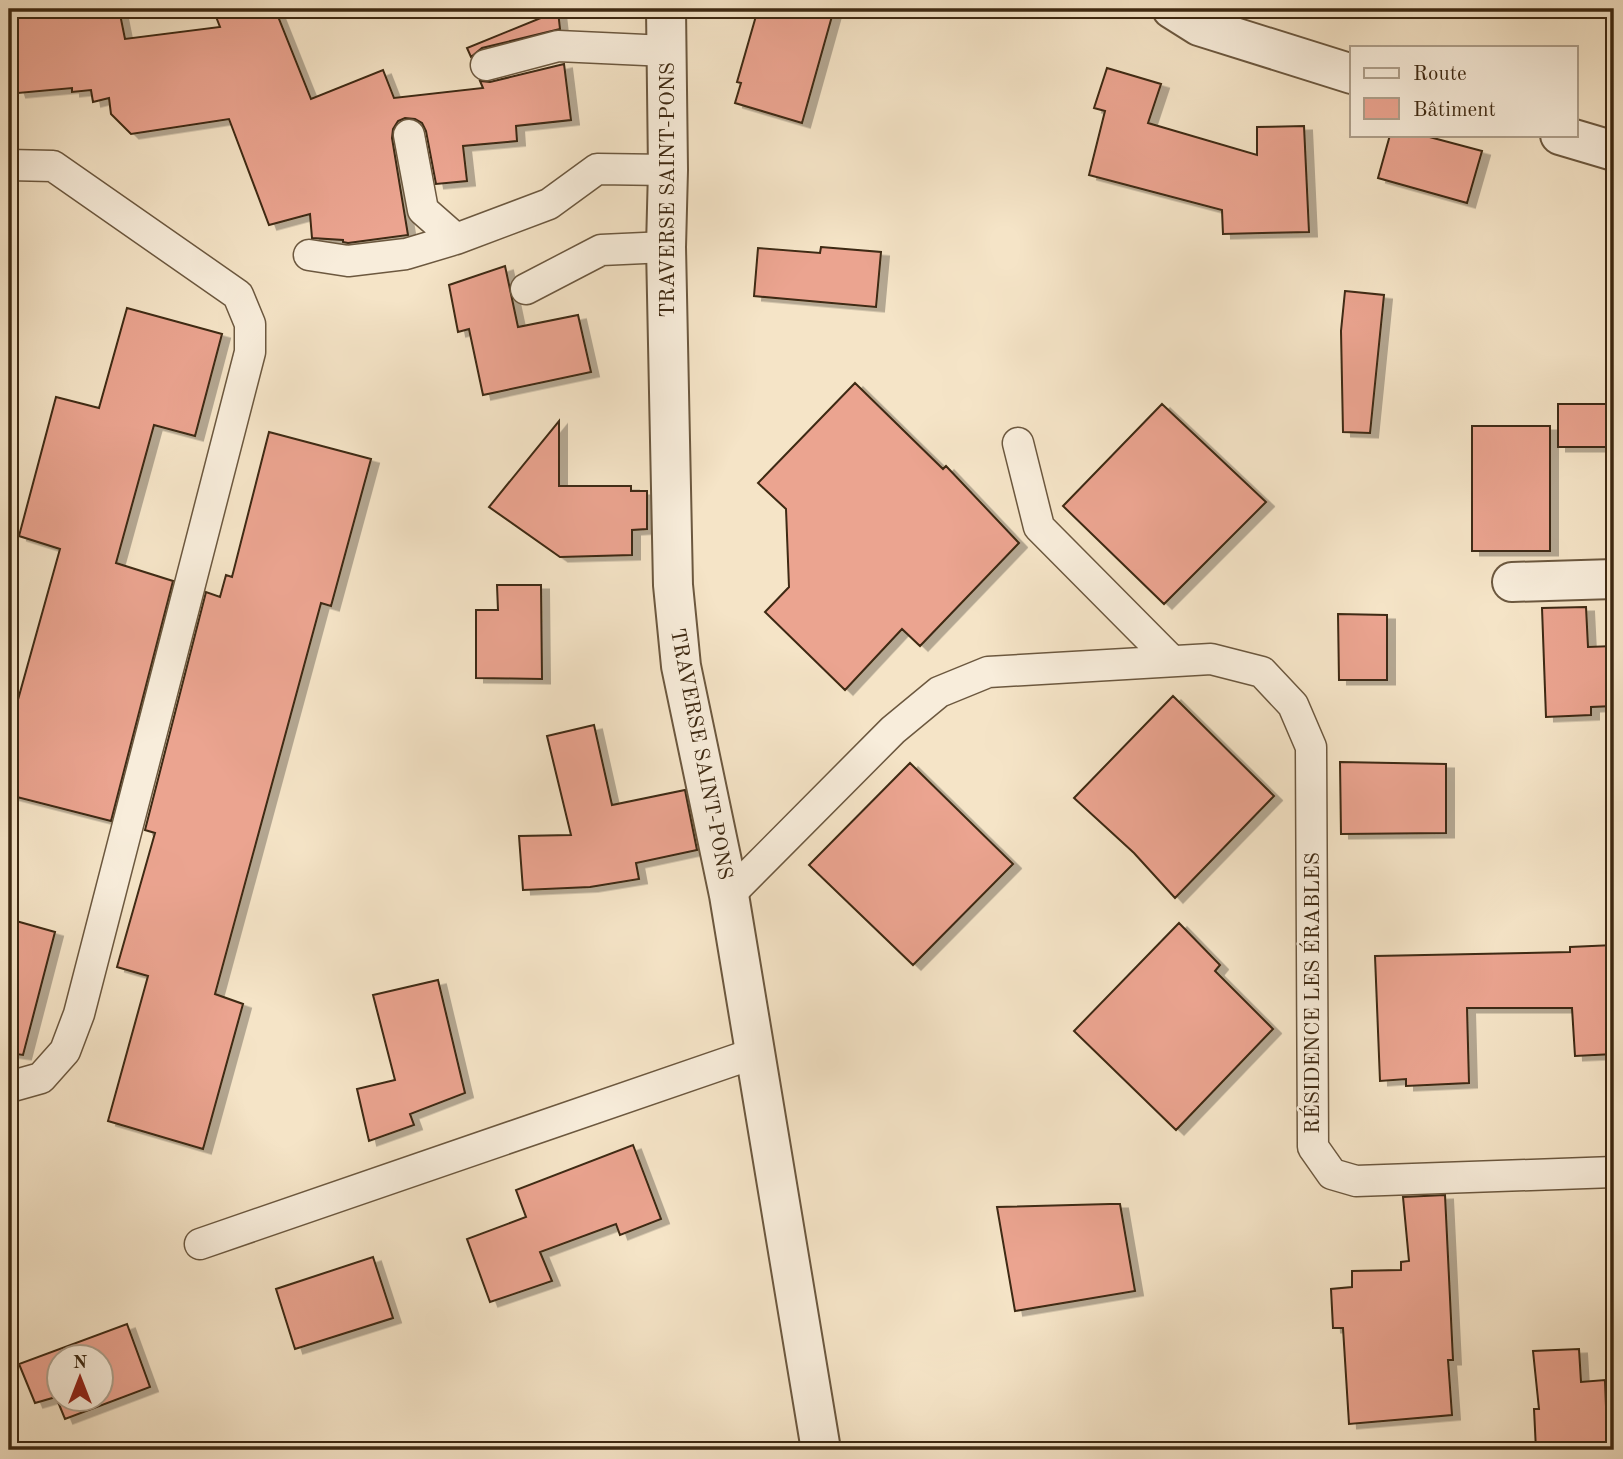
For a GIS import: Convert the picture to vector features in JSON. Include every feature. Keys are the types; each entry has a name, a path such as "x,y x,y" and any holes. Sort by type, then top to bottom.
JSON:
{"street":[{"name":"TRAVERSE SAINT-PONS","path":"666,9 666,247 673,585 681,666 729,895 821,1450"},
{"path":"1172,9 1199,26 1350,73"},
{"path":"1563,136 1614,151"},
{"path":"1512,582 1614,579"}],"lane":[{"path":"486,65 558,46 667,51"},
{"path":"409,135 423,210 456,239"},
{"path":"9,165 53,166 238,295 250,324 250,352 79,1014 65,1051 41,1078 9,1087"},
{"path":"309,255 348,261 406,254 456,239 549,204 597,169 668,170"},
{"path":"526,289 601,250 666,247"},
{"path":"1018,443 1039,527 1172,661"},
{"name":"RÉSIDENCE LES ÉRABLES","path":"729,895 893,730 939,692 988,672 1211,659 1262,672 1293,705 1311,747 1313,1147 1332,1174 1356,1181 1614,1172"},
{"path":"200,1244 755,1052"}],"building":[{"path":"9,9 97,9 99,16 120,14 125,39 220,27 213,9 275,9 311,99 383,70 394,98 483,88 480,81 490,82 564,64 571,120 516,126 517,141 463,146 467,181 436,184 426,131 422,123 405,118 398,121 392,138 408,235 348,243 343,240 312,238 310,214 269,225 229,119 131,134 111,114 109,98 93,102 91,90 72,92 72,88 18,93 9,66"},
{"path":"758,9 834,9 802,123 735,103 741,83 737,82"},
{"path":"558,11 560,29 482,48 471,57 467,48"},
{"path":"1107,68 1161,84 1148,123 1257,155 1257,127 1304,126 1309,232 1223,234 1222,210 1089,175 1105,111 1094,108"},
{"path":"1390,136 1426,136 1482,151 1467,203 1378,178"},
{"path":"821,247 881,252 876,307 754,296 758,248 820,253"},
{"path":"505,266 518,327 578,315 591,372 483,395 469,329 458,332 449,285"},
{"path":"1345,291 1384,295 1370,433 1343,432 1341,331"},
{"path":"127,308 222,334 195,436 154,425 116,563 173,581 111,821 9,795 9,732 60,549 19,536 56,397 99,408"},
{"path":"855,383 943,469 946,466 1019,543 920,646 902,629 845,690 765,612 789,587 786,509 758,483"},
{"path":"1162,404 1266,502 1164,604 1063,506"},
{"path":"1558,404 1614,404 1614,447 1558,447"},
{"path":"559,421 559,486 631,486 631,491 647,491 647,529 632,530 632,555 560,557 489,507"},
{"path":"1472,426 1550,426 1550,551 1472,551"},
{"path":"269,432 371,459 331,606 321,603 215,994 243,1004 203,1149 108,1121 148,976 117,967 155,833 145,830 206,592 220,597 226,575 232,577"},
{"path":"497,585 541,585 542,679 476,678 476,610 498,610"},
{"path":"1586,607 1588,647 1614,646 1614,706 1591,707 1591,715 1546,717 1542,608"},
{"path":"1338,614 1387,615 1387,680 1339,680"},
{"path":"1173,696 1274,796 1175,898 1134,853 1074,798"},
{"path":"594,725 612,805 685,790 697,850 636,863 639,879 590,887 523,890 519,836 571,835 547,736"},
{"path":"1340,762 1446,764 1446,833 1341,834"},
{"path":"910,763 1013,864 913,965 809,865"},
{"path":"9,919 55,932 23,1055 9,1053"},
{"path":"1179,923 1220,965 1215,971 1273,1029 1176,1130 1074,1031"},
{"path":"1614,945 1614,1054 1575,1056 1572,1008 1467,1008 1469,1083 1406,1086 1406,1079 1380,1081 1375,956 1570,952 1570,947"},
{"path":"438,980 465,1093 410,1114 414,1125 369,1141 357,1089 395,1080 373,995"},
{"path":"633,1145 661,1219 620,1235 616,1224 540,1252 552,1281 490,1302 467,1239 526,1217 516,1190"},
{"path":"1445,1195 1453,1360 1448,1360 1452,1415 1349,1424 1343,1328 1333,1328 1331,1289 1352,1287 1352,1271 1401,1270 1401,1262 1409,1261 1403,1197"},
{"path":"1120,1204 1135,1291 1015,1311 997,1207"},
{"path":"373,1257 393,1318 295,1349 276,1289"},
{"path":"127,1324 150,1387 116,1400 116,1344 73,1344"},
{"path":"1579,1349 1581,1382 1605,1380 1606,1406 1613,1405 1614,1450 1536,1450 1534,1409 1539,1409 1533,1351"},
{"path":"46,1354 46,1400 35,1403 19,1364"},
{"path":"63,1414 78,1414 65,1419"}]}
